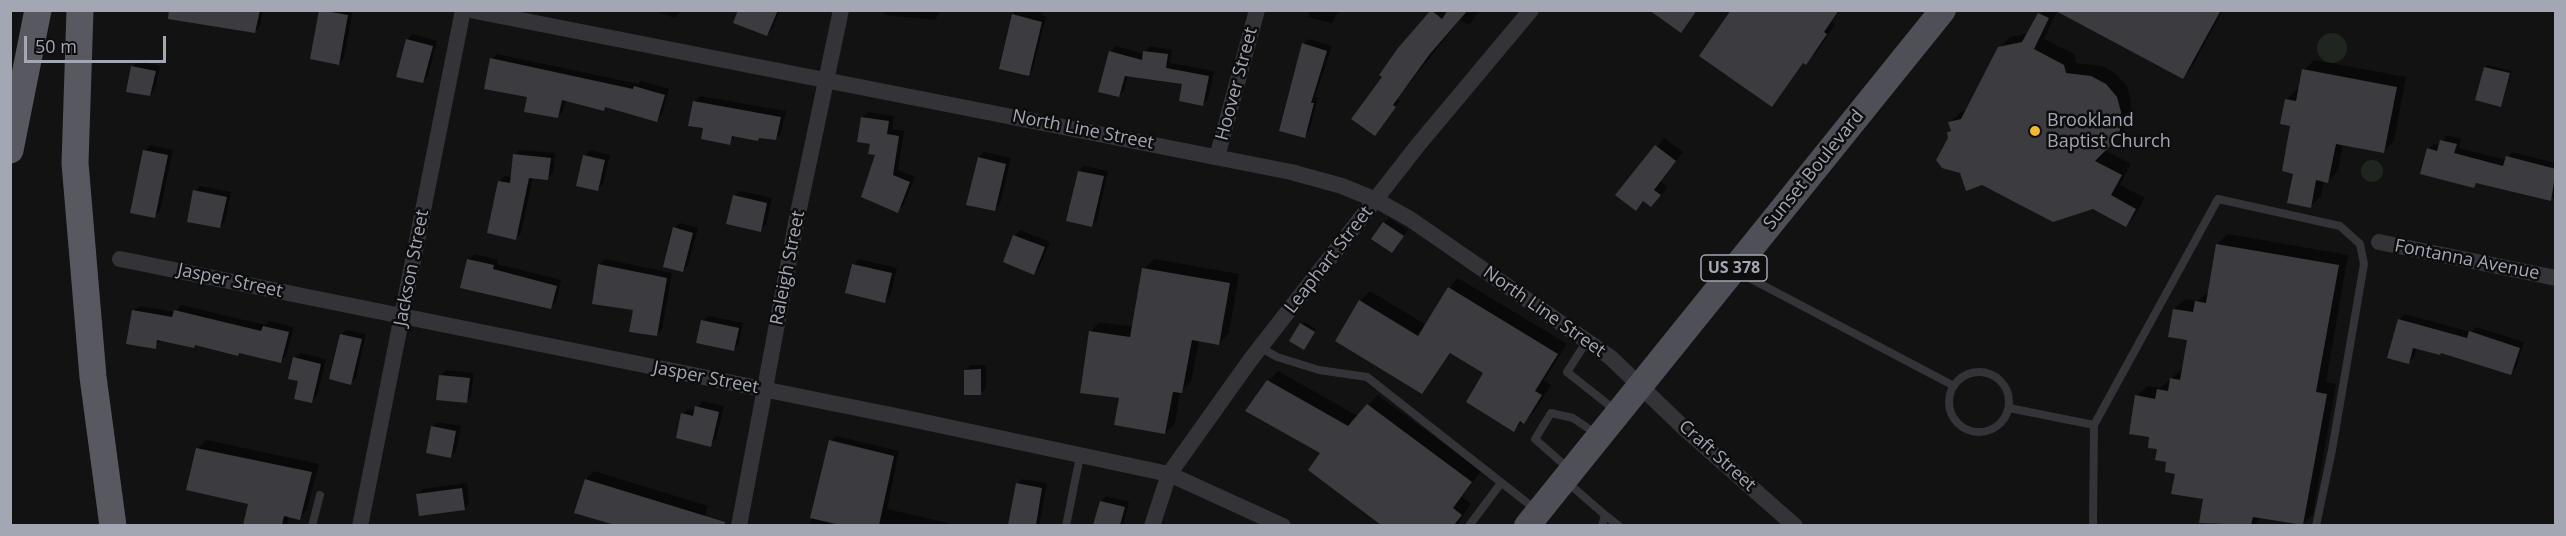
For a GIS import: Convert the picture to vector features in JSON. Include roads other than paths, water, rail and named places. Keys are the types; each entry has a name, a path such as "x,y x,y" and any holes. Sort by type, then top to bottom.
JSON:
{"highway":[{"path":"10,150 38,10"},
{"path":"80,10 75,164 93,377 113,525"}],"main road":[{"name":"Sunset Boulevard","path":"1532,518 1943,10"}],"street":[{"name":"Jackson Street","path":"360,525 463,10"},
{"name":"North Line Street","path":"470,10 1217,157 1291,172 1342,186 1376,200 1410,219 1610,357 1639,386"},
{"name":"Raleigh Street","path":"739,525 797,218 841,10"},
{"name":"Hoover Street","path":"1217,157 1257,10"},
{"name":"Leaphart Street","path":"1152,525 1169,474 1260,347 1418,145 1530,10"},
{"name":"Fontanna Avenue","path":"2379,242 2556,278"},
{"name":"Jasper Street","path":"120,259 1169,474 1283,525"},
{"name":"Craft Street","path":"1639,386 1795,525"}],"lane":[{"path":"2093,525 2094,425 2218,199 2340,226 2360,244 2364,264 2332,450 2316,525"},
{"path":"1733,269 1954,386"},
{"path":"1587,341 1567,372 1618,412"},
{"path":"1260,347 1277,357 1319,370 1367,377 1501,483 1532,518"},
{"path":"1970,373 1990,374 2006,387 2009,408 1998,425 1981,432 1971,431 1956,421 1949,404 1954,386 1970,373"},
{"path":"2009,408 2094,425"},
{"path":"1599,436 1572,418 1551,413 1535,439 1605,514 1619,525"},
{"path":"1066,525 1080,456"},
{"path":"1470,525 1501,483"},
{"path":"312,525 320,495"},
{"path":"1602,525 1605,514"}],"place":[{"name":"Brookland Baptist Church","path":"2035,131"}]}
